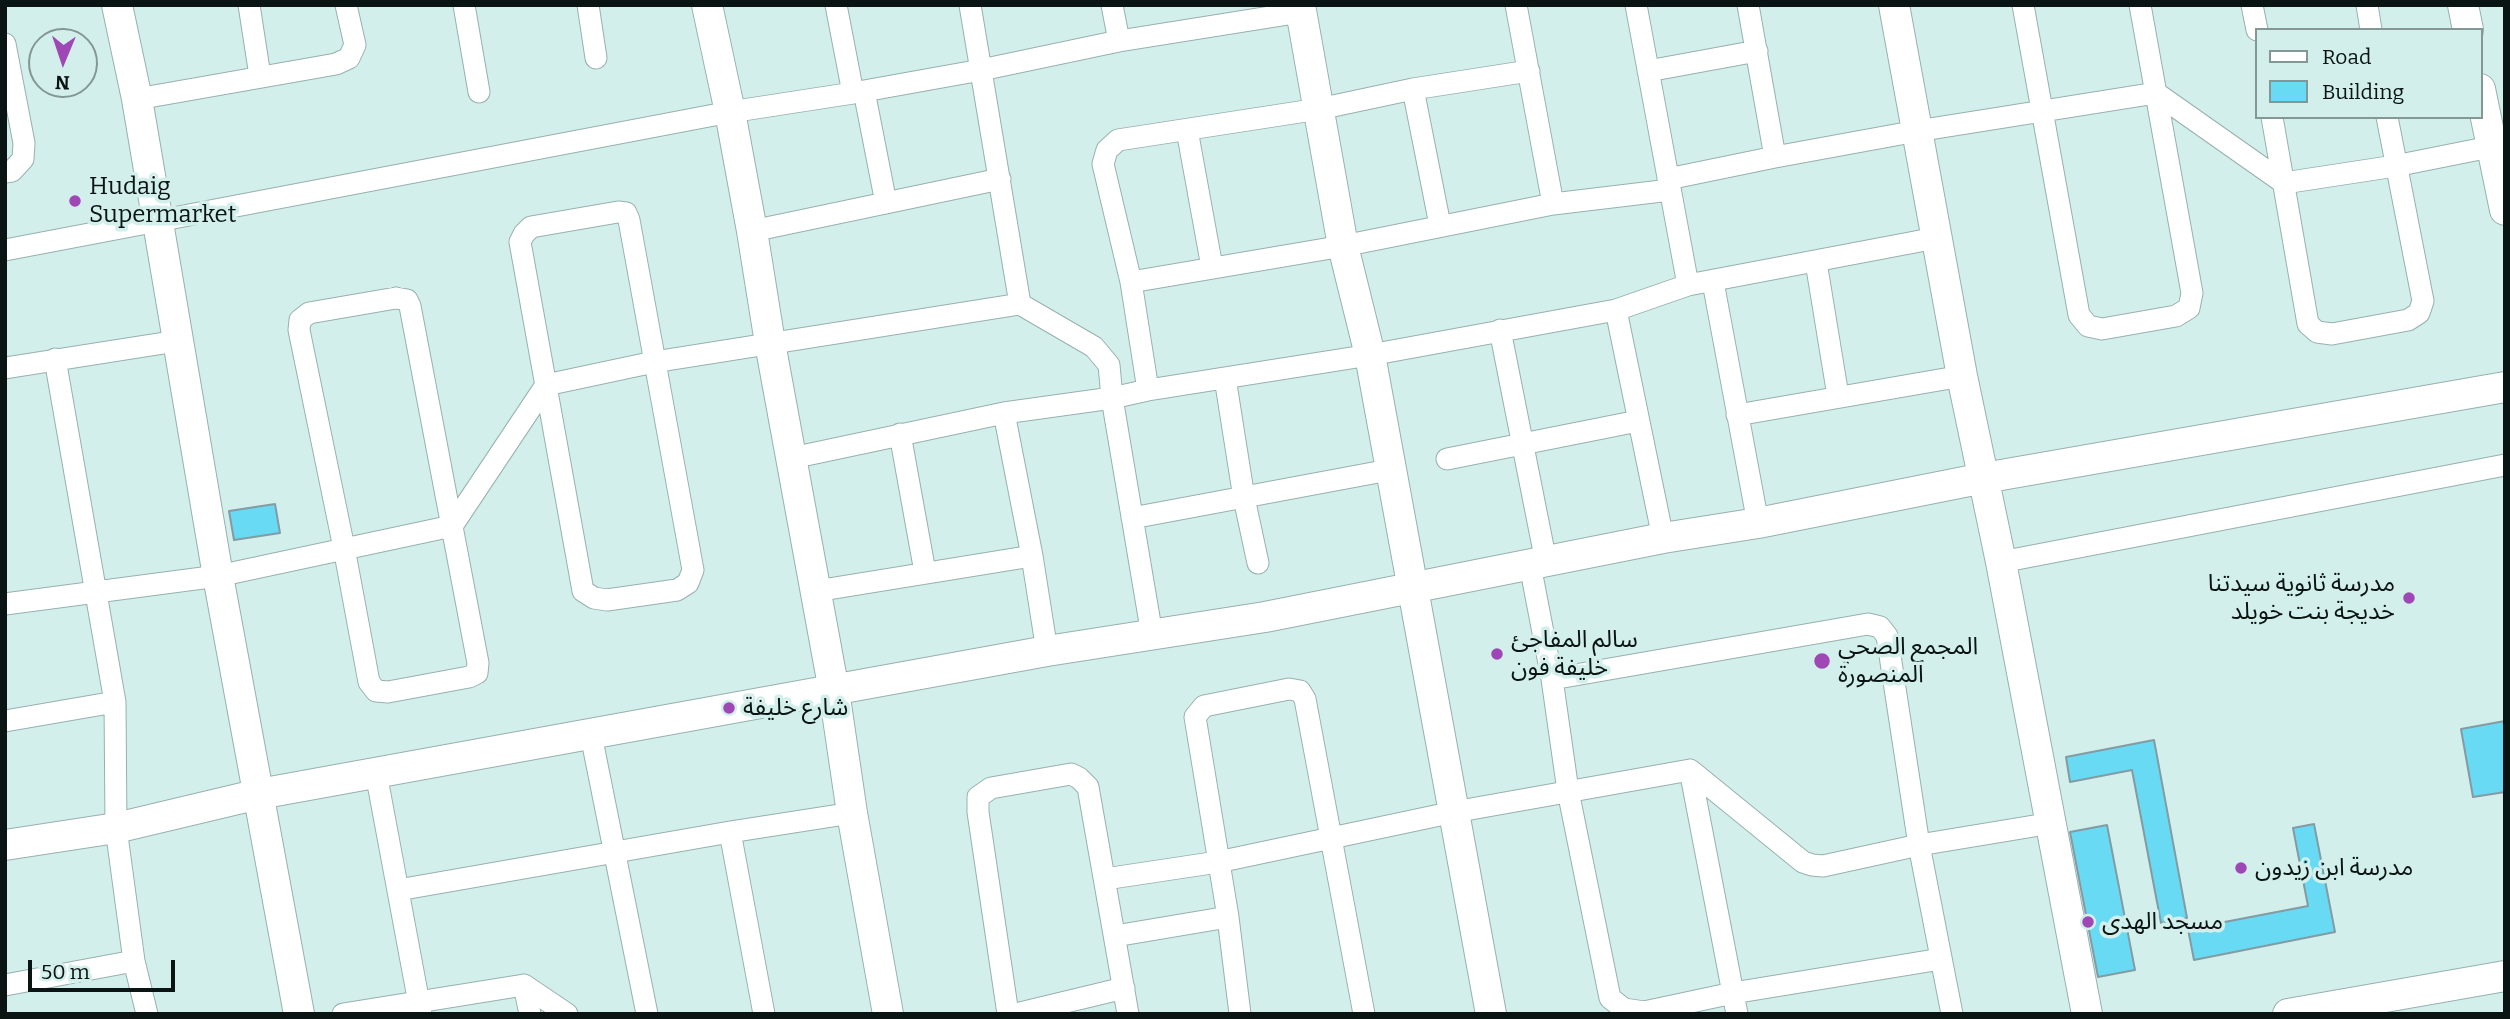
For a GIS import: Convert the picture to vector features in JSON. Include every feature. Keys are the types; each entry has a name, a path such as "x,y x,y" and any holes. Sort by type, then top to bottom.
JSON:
{"street":[{"path":"117,5 137,99 218,576 299,1014"},
{"path":"249,5 260,76"},
{"path":"137,99 336,64 349,58 355,45 346,5"},
{"path":"464,5 479,92"},
{"path":"588,5 596,58"},
{"path":"707,5 752,231 888,1014"},
{"path":"836,5 886,204"},
{"path":"970,5 1020,304"},
{"path":"1112,5 1119,41"},
{"path":"1516,5 1553,204"},
{"path":"1636,5 1688,285"},
{"path":"1748,5 1774,156"},
{"path":"1894,5 1962,376 2052,822 2087,1014"},
{"path":"2023,5 2078,315 2088,326 2102,330 2176,316 2189,308 2192,293 2140,5"},
{"path":"2252,5 2257,28"},
{"path":"2367,5 2371,28"},
{"path":"2463,5 2468,28"},
{"path":"5,250 730,112 981,70 1119,41 1301,8 1343,246 1370,355 1491,1014"},
{"path":"5,44 24,143 23,159 12,171 5,172"},
{"path":"1648,71 1757,51"},
{"path":"1148,390 1131,282 1103,164 1107,150 1118,140 1318,109 1413,89 1529,71"},
{"path":"1413,89 1440,225"},
{"path":"1131,282 1343,246 1440,225 1669,184 1774,156 2156,93 2284,183 2395,166 2498,145"},
{"path":"2482,95 2498,145 2505,211"},
{"path":"2272,119 2308,324 2317,332 2332,334 2408,320 2419,313 2423,301 2386,119"},
{"path":"1187,130 1212,267"},
{"path":"752,231 1000,179"},
{"path":"618,212 626,213 693,570 688,583 677,590 607,600 594,598 583,590 546,385 520,242 531,227 618,212"},
{"path":"792,458 1004,413 1370,355 1616,310 1688,285 1936,239"},
{"path":"1816,262 1838,396"},
{"path":"1713,282 1758,523"},
{"path":"396,298 407,300 452,526 478,663 477,673 470,677 388,692 376,691 369,682 299,330 300,320 309,313 396,298"},
{"path":"5,604 218,576 452,526 546,385 654,362 1020,304 1094,347 1109,365 1112,398 1152,635"},
{"path":"1616,310 1663,538"},
{"path":"1500,330 1522,444 1568,791 1610,998 1624,1009 1644,1012 1735,1004 1941,959"},
{"path":"5,368 177,341"},
{"path":"55,359 115,702 116,828 134,961 147,1014"},
{"path":"1737,415 1962,376"},
{"path":"1225,378 1244,498 1258,563"},
{"path":"5,845 116,828 259,794 1047,651 1265,617 1984,478 2505,387"},
{"path":"1004,413 1047,651"},
{"path":"1447,459 1638,421"},
{"path":"900,434 925,572"},
{"path":"2001,562 2505,465"},
{"path":"1132,518 1390,470"},
{"path":"816,591 1031,556"},
{"path":"1552,679 1868,624 1880,627 1887,636 1919,845 1952,1014"},
{"path":"1240,1014 1228,917 1195,717 1204,705 1289,689 1300,691 1305,699 1364,1014"},
{"path":"5,721 115,702"},
{"path":"591,735 647,1014"},
{"path":"1105,879 1218,862 1454,812 1690,771 1803,862 1812,865 1823,866 1919,845 2052,822"},
{"path":"1690,771 1735,1004"},
{"path":"376,774 420,1008"},
{"path":"1009,1014 978,812 978,797 991,788 1071,774 1088,787 1128,1014"},
{"path":"398,890 852,813"},
{"path":"730,832 764,1014"},
{"path":"1115,936 1228,917"},
{"path":"5,985 134,961"},
{"path":"2288,1014 2505,976"},
{"path":"524,985 530,1014"},
{"path":"343,1014 420,1008 524,985 566,1014"},
{"path":"1016,1014 1124,988"}],"building":[{"path":"275,504 280,533 234,540 229,511"},
{"path":"2505,721 2505,792 2473,797 2461,729"},
{"path":"2154,740 2187,918 2161,923 2132,770 2070,782 2066,757"},
{"path":"2314,824 2335,932 2194,960 2188,929 2308,906 2293,828"},
{"path":"2107,825 2135,970 2098,977 2070,832"}],"place":[{"name":"Hudaig Supermarket","path":"75,201"},
{"name":"مدرسة ثانوية سيدتنا خديجة بنت خويلد","path":"2409,598"},
{"name":"سالم المفاجئ خليفة فون","path":"1497,654"},
{"name":"المجمع الصحي المنصورة","path":"1822,661"},
{"name":"شارع خليفة","path":"729,708"},
{"name":"مدرسة ابن زيدون","path":"2241,868"},
{"name":"مسجد الهدى","path":"2088,922"}]}
